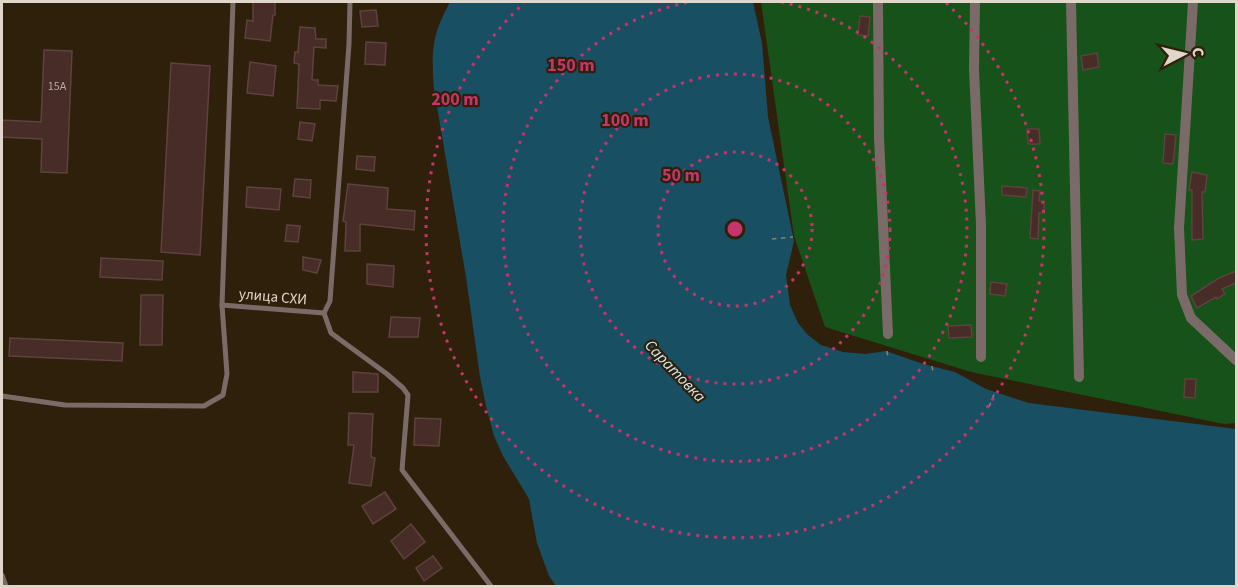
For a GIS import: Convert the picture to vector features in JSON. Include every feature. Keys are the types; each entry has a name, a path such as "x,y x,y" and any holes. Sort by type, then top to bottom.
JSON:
{"street":[{"path":"878,2 879,136 888,334"},
{"path":"975,2 974,69 981,225 981,357"},
{"path":"1071,2 1079,377"},
{"path":"1193,2 1179,228 1182,295 1191,318 1236,360"}],"lane":[{"path":"222,305 233,2"},
{"name":"улица СХИ","path":"2,396 65,405 204,406 223,395 227,374 222,305 324,313 330,301 349,44 350,2"},
{"path":"324,313 331,333 387,374 408,395 402,470 491,586"},
{"path":"2,575 6,586"}],"path":[{"path":"772,239 793,237"},
{"path":"887,351 888,358"},
{"path":"932,366 933,372"},
{"path":"989,407 995,392"}],"green space":[{"path":"761,2 1236,2 1236,423 1224,424 971,372 825,327 794,236"}],"water":[{"name":"Саратовка","path":"450,2 753,2 762,43 768,117 794,241 786,275 790,305 798,323 821,345 843,352 866,354 886,351 955,372 986,389 1029,403 1236,429 1236,586 556,586 549,576 537,543 529,499 503,456 494,436 480,377 466,277 434,89 434,44 439,24"}],"building":[{"path":"253,2 275,2 270,41 245,38 247,20 253,21"},
{"path":"376,10 378,26 362,27 360,11"},
{"path":"860,16 870,17 868,36 858,35"},
{"path":"300,27 315,28 316,39 326,39 326,48 314,47 312,80 318,80 318,85 338,86 336,101 320,100 320,109 297,108 299,64 294,63 295,52 298,52"},
{"path":"366,42 386,43 385,65 365,64"},
{"path":"44,50 72,51 67,173 41,172 42,139 2,137 2,120 41,122"},
{"path":"1097,53 1099,67 1083,70 1081,56"},
{"path":"250,62 276,66 273,96 247,93"},
{"path":"171,63 210,66 200,255 161,252"},
{"path":"300,122 315,124 312,141 298,139"},
{"path":"1027,129 1039,129 1040,144 1028,144"},
{"path":"1165,134 1176,135 1173,164 1163,163"},
{"path":"357,156 375,157 374,171 356,169"},
{"path":"1192,172 1207,175 1205,192 1202,192 1203,239 1192,240 1192,190 1189,190"},
{"path":"295,179 311,180 310,198 293,196"},
{"path":"348,184 388,188 387,209 415,211 414,230 360,224 360,251 345,251 346,222 343,221"},
{"path":"1002,186 1027,188 1026,197 1002,195"},
{"path":"247,187 281,189 279,210 246,207"},
{"path":"1033,190 1040,191 1039,201 1044,202 1044,213 1039,213 1038,239 1030,238"},
{"path":"287,225 300,226 298,242 285,241"},
{"path":"303,257 321,260 317,273 303,270"},
{"path":"101,258 163,261 162,280 100,277"},
{"path":"367,264 394,266 393,287 367,284"},
{"path":"1236,271 1236,283 1222,289 1225,294 1197,308 1191,296 1219,278"},
{"path":"991,282 1007,284 1005,296 990,294"},
{"path":"141,295 163,295 162,345 140,345"},
{"path":"391,317 420,318 418,337 389,337"},
{"path":"971,325 972,337 949,338 948,326"},
{"path":"10,338 123,343 122,361 9,356"},
{"path":"353,372 378,374 378,392 353,392"},
{"path":"1185,379 1196,379 1195,398 1184,397"},
{"path":"349,413 373,414 371,457 375,458 371,486 349,483 354,445 348,445"},
{"path":"415,418 441,419 439,446 414,445"},
{"path":"385,492 396,509 373,524 362,506"},
{"path":"411,524 425,542 404,559 391,541"},
{"path":"433,556 442,568 424,581 416,568"}]}
